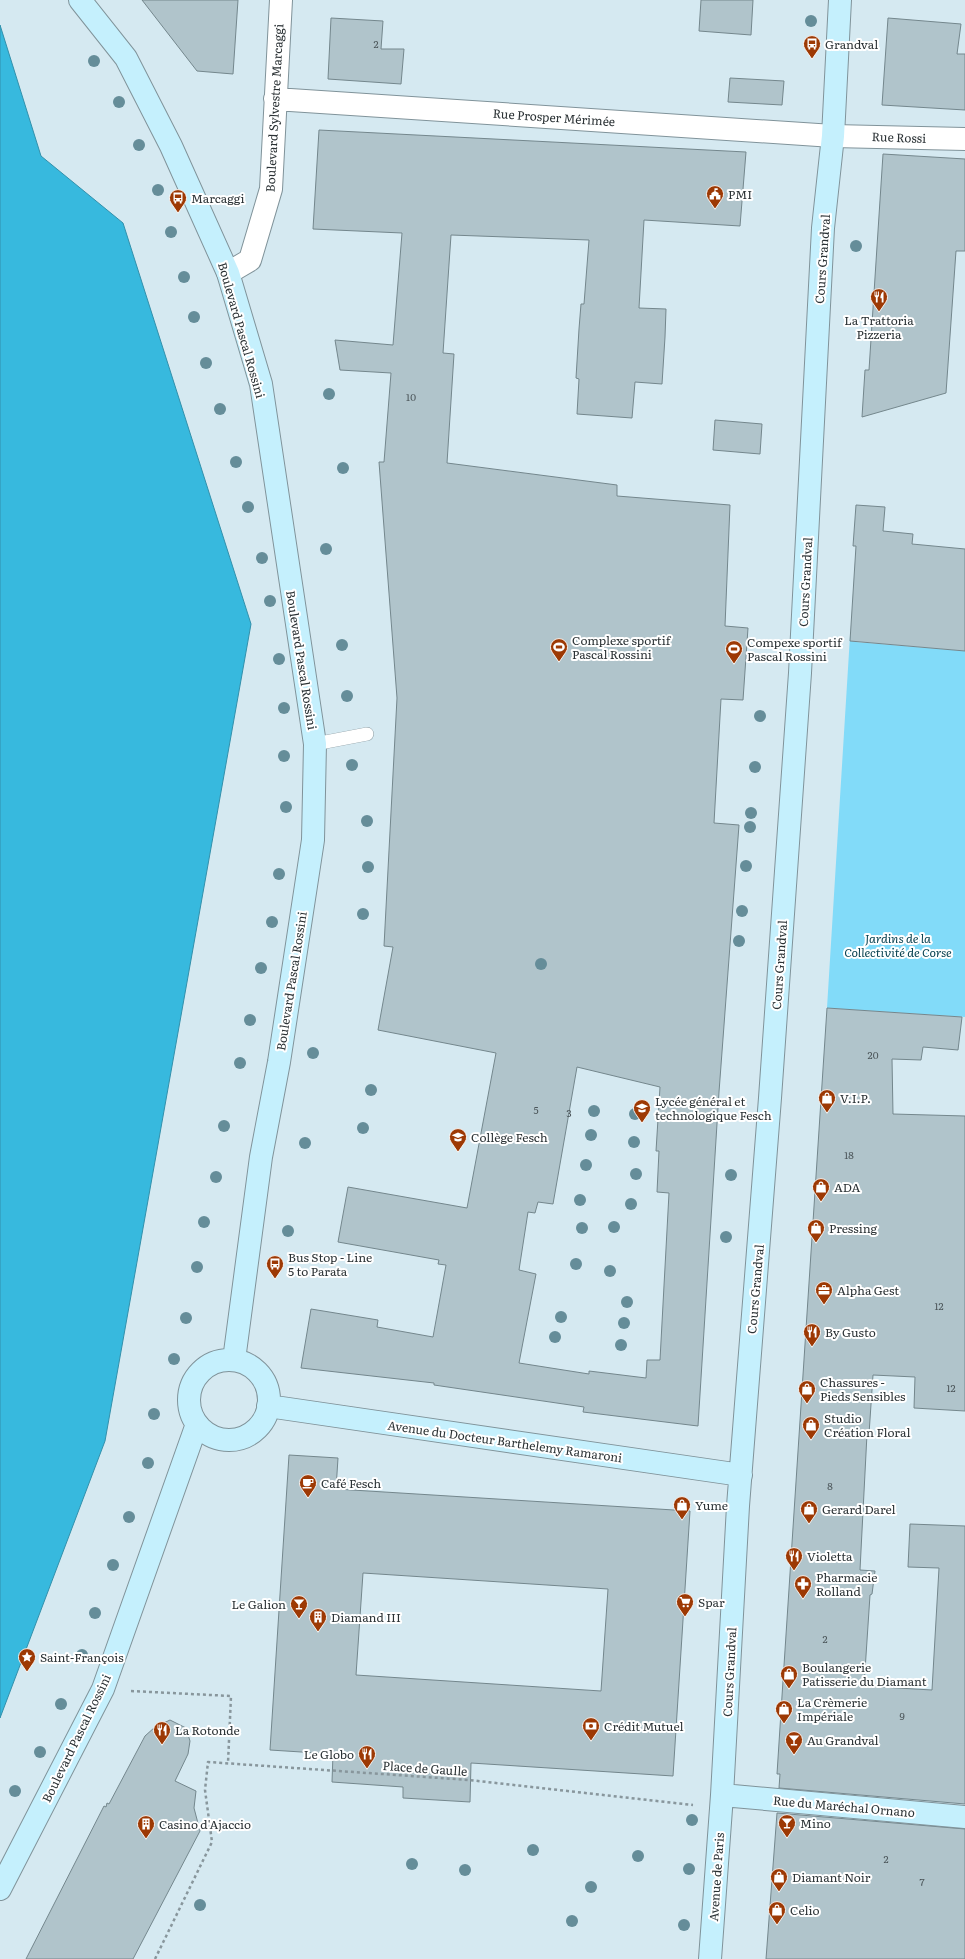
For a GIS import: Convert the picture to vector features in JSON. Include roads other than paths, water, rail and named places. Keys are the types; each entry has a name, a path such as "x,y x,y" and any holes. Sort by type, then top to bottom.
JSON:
{"main road":[{"name":"Boulevard Pascal Rossini","path":"80,0 126,58 171,146 228,273 261,384 315,744 313,840 279,1062 261,1157 234,1360"},
{"name":"Cours Grandval","path":"722,1795 738,1506 800,673 823,228 832,136 840,0"},
{"path":"234,1360 246,1364 257,1371 264,1382 268,1393 268,1406 264,1419 256,1430 244,1437 232,1440 218,1439 206,1434 197,1424 190,1412 189,1399 191,1386 198,1374 208,1366 221,1361 234,1360"},
{"name":"Avenue du Docteur Barthelemy Ramaroni","path":"268,1406 741,1475"},
{"name":"Boulevard Pascal Rossini","path":"0,1889 103,1689 197,1424"},
{"name":"Rue du Maréchal Ornano","path":"722,1795 965,1817"},
{"name":"Avenue de Paris","path":"710,1959 722,1795"}],"street":[{"name":"Boulevard Sylvestre Marcaggi","path":"228,273 250,260 271,189 281,0"},
{"name":"Rue Prosper Mérimée","path":"275,99 832,136"},
{"name":"Rue Rossi","path":"832,136 965,139"}],"lane":[{"path":"315,744 367,734"}],"place":[{"name":"Grandval","path":"812,59"},
{"name":"PMI","path":"715,209"},
{"name":"Marcaggi","path":"178,213"},
{"name":"La Trattoria Pizzeria","path":"879,312"},
{"name":"Complexe sportif Pascal Rossini","path":"559,662"},
{"name":"Compexe sportif Pascal Rossini","path":"734,664"},
{"name":"V.I.P.","path":"827,1113"},
{"name":"Lycée général et technologique Fesch","path":"642,1123"},
{"name":"Collège Fesch","path":"458,1152"},
{"name":"ADA","path":"821,1202"},
{"name":"Pressing","path":"816,1243"},
{"name":"Bus Stop - Line 5 to Parata","path":"275,1279"},
{"name":"Alpha Gest","path":"824,1305"},
{"name":"By Gusto","path":"812,1347"},
{"name":"Chassures - Pieds Sensibles","path":"807,1404"},
{"name":"Studio Création Floral","path":"811,1440"},
{"name":"Café Fesch","path":"308,1498"},
{"name":"Yume","path":"682,1520"},
{"name":"Gerard Darel","path":"809,1524"},
{"name":"Violetta","path":"794,1571"},
{"name":"Pharmacie Rolland","path":"803,1599"},
{"name":"Spar","path":"685,1617"},
{"name":"Le Galion","path":"299,1619"},
{"name":"Diamand III","path":"318,1632"},
{"name":"Saint-François","path":"27,1672"},
{"name":"Boulangerie Patisserie du Diamant","path":"789,1689"},
{"name":"La Crèmerie Impériale","path":"784,1724"},
{"name":"Crédit Mutuel","path":"591,1741"},
{"name":"La Rotonde","path":"162,1745"},
{"name":"Au Grandval","path":"794,1755"},
{"name":"Le Globo","path":"367,1769"},
{"name":"Mino","path":"787,1838"},
{"name":"Casino d'Ajaccio","path":"146,1839"},
{"name":"Diamant Noir","path":"779,1892"},
{"name":"Celio","path":"777,1925"}],"park label":[{"name":"Jardins de la Collectivité de Corse","path":"898,945"}]}
